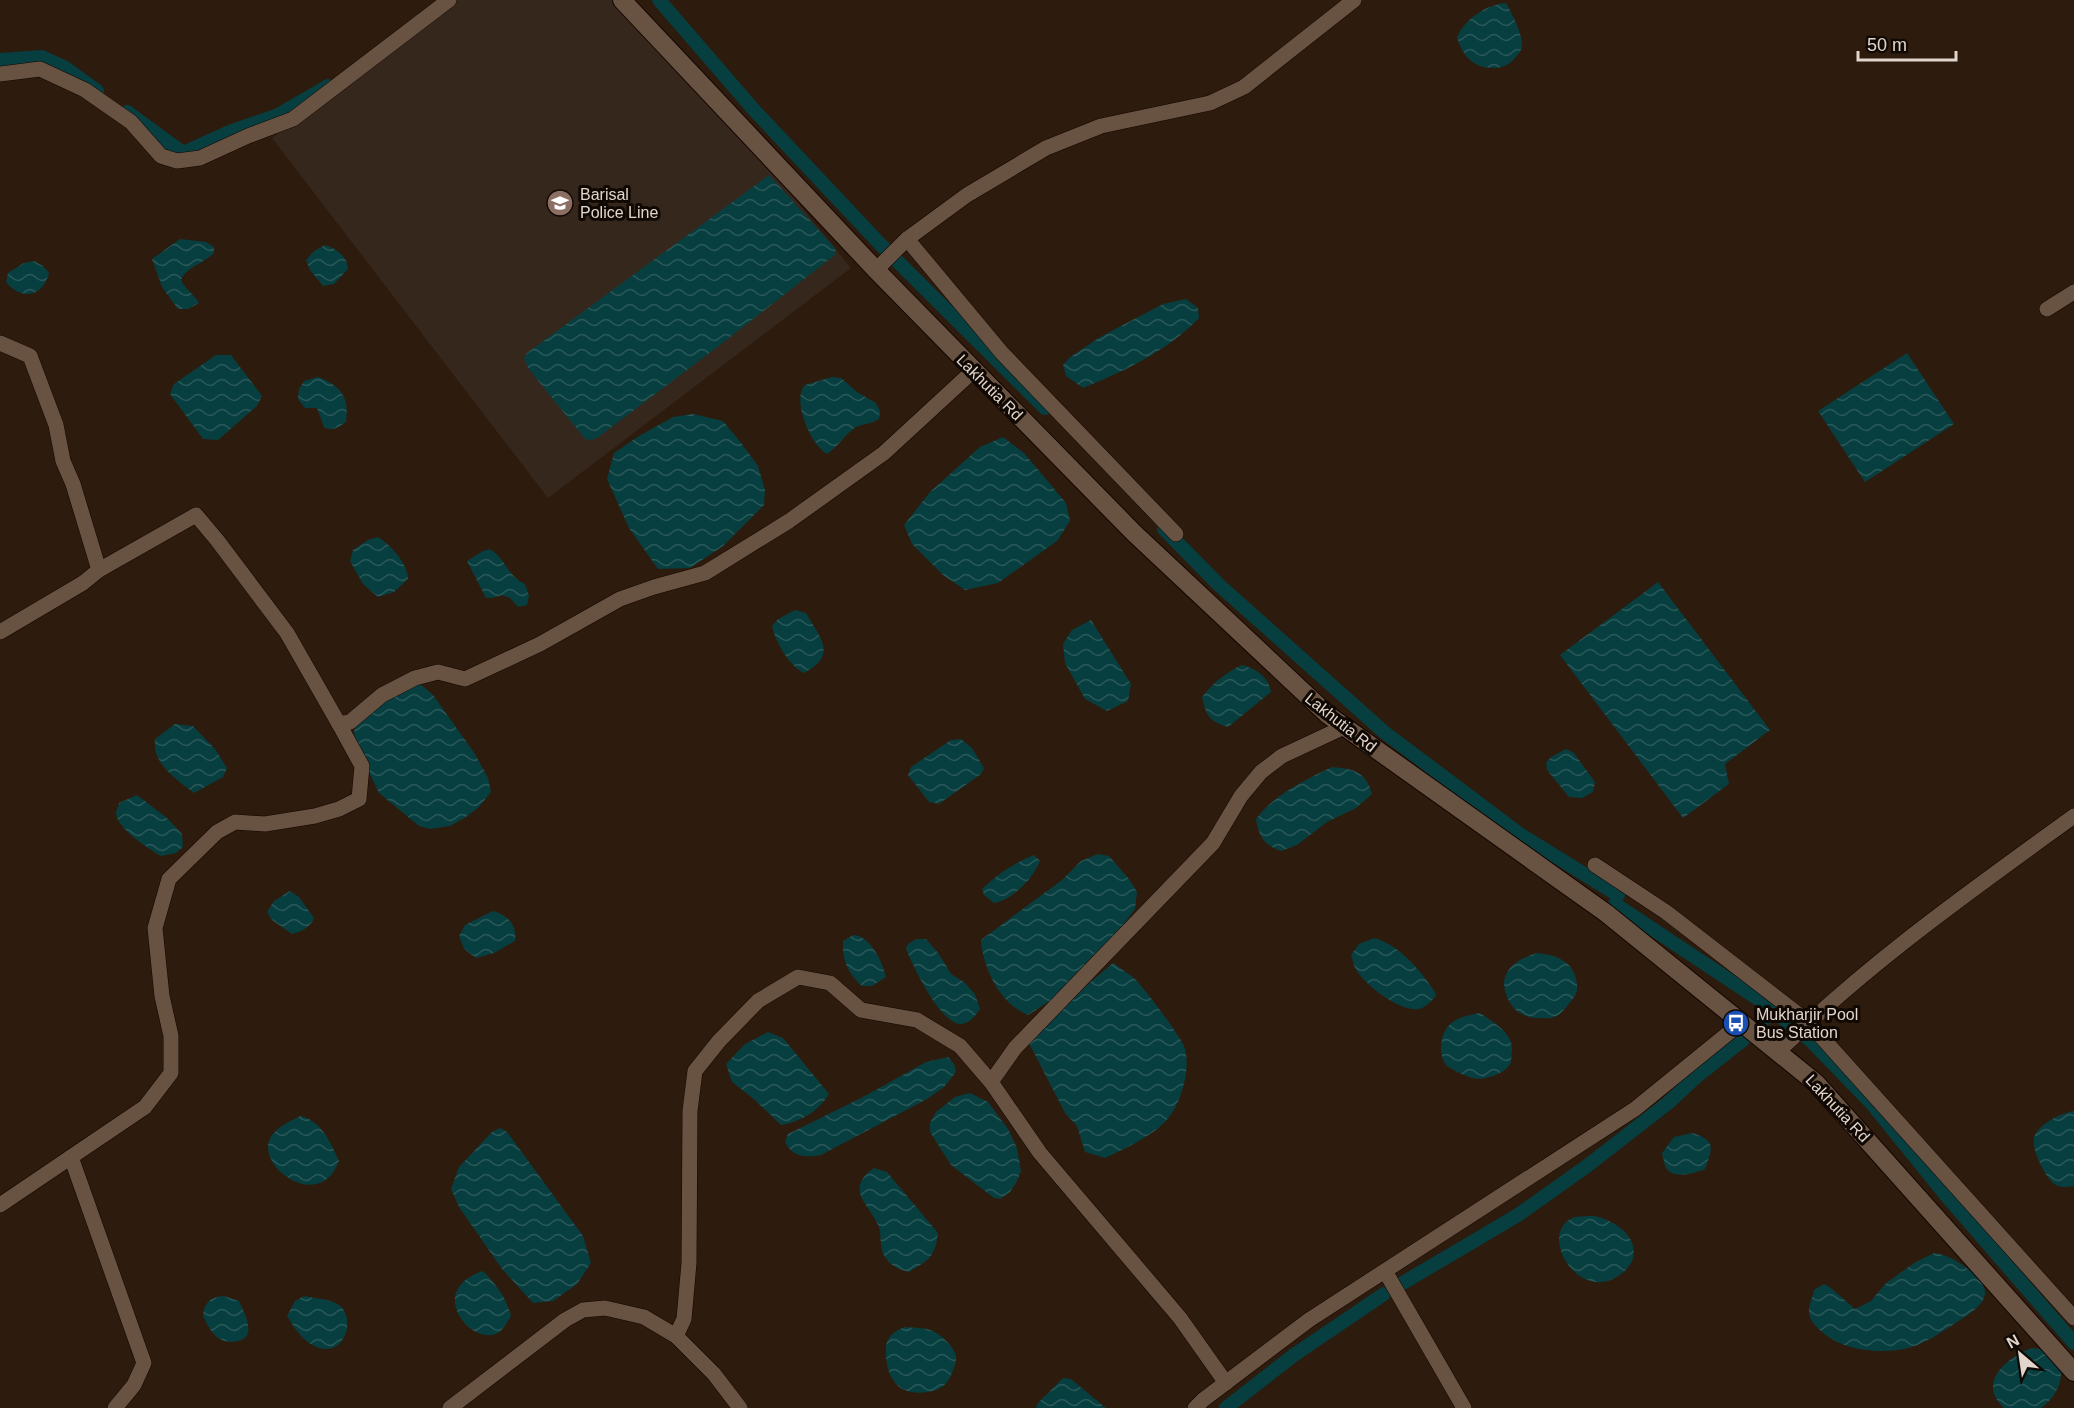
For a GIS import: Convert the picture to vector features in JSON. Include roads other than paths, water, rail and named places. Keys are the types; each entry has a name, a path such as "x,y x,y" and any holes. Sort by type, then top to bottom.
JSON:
{"street":[{"path":"0,74 40,69 85,90 131,122 161,156 177,161 200,158 293,119 449,0"},
{"name":"Lakhutia Rd","path":"622,0 973,371 1134,533 1328,716 1606,913 1816,1083 2074,1372"},
{"path":"876,270 907,239 967,195 1046,148 1101,126 1210,103 1244,87 1354,0"},
{"path":"907,239 1002,353 1176,534"},
{"path":"2047,309 2074,292"},
{"path":"0,343 30,356 56,425 63,461 73,484 99,570"},
{"path":"339,724 350,722 382,695 415,678 438,672 465,679 540,644 620,599 705,573 789,521 884,453 973,371"},
{"path":"0,632 82,583 99,570 196,515 287,633 362,766 359,799 339,809 315,816 264,824 234,822 217,832 169,879 155,928 162,996 171,1036 171,1073 145,1107 0,1204"},
{"path":"991,1082 1015,1048 1213,843 1241,796 1261,772 1282,756 1344,727"},
{"path":"1778,1052 1808,1022 1880,961 2074,816"},
{"path":"1595,865 1666,912 1808,1022 2074,1318"},
{"path":"676,1336 684,1319 689,1263 690,1111 695,1071 719,1041 758,1001 798,977 830,983 861,1010 917,1020 960,1046 991,1082 1040,1153 1180,1318 1226,1383"},
{"path":"1196,1408 1203,1400 1309,1320 1635,1109 1742,1022"},
{"path":"71,1157 144,1363 134,1385 115,1408"},
{"path":"1385,1271 1464,1408"},
{"path":"450,1408 565,1320 583,1310 605,1308 644,1317 676,1336 714,1374 740,1408"}],"water":[{"path":"1506,3 1519,32 1522,48 1512,61 1504,66 1493,68 1480,66 1465,55 1457,37 1465,24 1484,9"},
{"path":"769,175 835,248 836,254 597,438 585,439 528,368 524,358 527,353"},
{"path":"180,239 206,242 214,247 214,253 210,257 187,272 181,280 199,303 188,309 178,309 162,287 152,259"},
{"path":"325,245 341,254 346,260 348,269 334,284 323,286 310,270 306,260 314,251"},
{"path":"34,261 49,273 42,287 37,291 31,294 18,292 6,282 8,273 24,263"},
{"path":"1186,299 1198,308 1199,318 1159,350 1130,367 1083,388 1066,376 1063,365 1069,358 1100,337 1163,304"},
{"path":"1907,353 1954,424 1865,482 1818,411"},
{"path":"216,355 231,355 262,396 257,406 218,440 203,439 170,394 174,384"},
{"path":"318,377 338,388 345,399 346,422 335,428 324,427 317,408 305,408 298,399 299,389 304,381"},
{"path":"832,377 841,378 857,392 876,403 880,411 879,419 856,427 827,454 809,432 800,401 805,385"},
{"path":"693,414 723,421 742,444 758,466 765,490 764,505 723,546 690,568 658,569 629,528 607,479 614,453 673,417"},
{"path":"1003,437 1024,453 1066,503 1070,521 1057,541 998,583 965,590 943,575 912,544 904,525 930,492 980,447"},
{"path":"378,537 398,555 405,567 408,579 394,592 378,597 363,584 350,561 353,550 368,540"},
{"path":"490,549 514,577 525,584 529,596 527,605 518,607 510,598 502,595 486,598 467,561"},
{"path":"1658,582 1770,730 1725,764 1729,784 1683,818 1560,655"},
{"path":"795,610 806,613 821,639 824,653 821,660 804,673 793,665 784,653 772,626 778,619"},
{"path":"1091,620 1131,684 1128,701 1107,711 1085,699 1065,663 1063,644 1072,630"},
{"path":"1242,665 1261,674 1268,682 1271,692 1228,727 1209,717 1202,697 1210,687 1230,671"},
{"path":"419,683 433,695 475,754 488,778 491,792 479,807 466,817 450,826 430,829 419,826 379,793 355,743 354,731 359,722 389,695"},
{"path":"175,724 193,726 215,749 227,768 223,777 194,793 167,770 157,756 155,739"},
{"path":"961,739 972,748 984,768 981,774 939,804 929,802 908,775 911,767 951,740"},
{"path":"1566,749 1574,753 1595,782 1593,792 1582,798 1569,797 1547,770 1546,763 1551,757"},
{"path":"1332,767 1358,773 1366,780 1372,794 1356,808 1327,822 1297,845 1281,851 1266,843 1259,831 1256,819 1272,802 1291,788"},
{"path":"137,795 167,818 182,834 183,847 176,853 161,856 121,825 116,813 119,803"},
{"path":"1098,854 1109,856 1129,879 1137,892 1135,909 1114,937 1053,999 1028,1015 1009,1003 1001,994 989,973 981,940 1062,880 1081,861"},
{"path":"1034,855 1040,861 1037,868 1028,881 1009,897 994,903 984,895 982,889 994,878"},
{"path":"290,891 299,897 314,918 308,926 292,934 272,920 267,912 274,901"},
{"path":"493,911 507,918 513,926 515,941 494,953 476,958 464,949 459,936 465,925"},
{"path":"853,935 859,936 870,945 882,965 886,977 872,986 862,986 847,966 843,941"},
{"path":"1374,938 1401,952 1423,976 1436,996 1426,1006 1414,1009 1395,1003 1375,990 1360,975 1351,955 1359,944"},
{"path":"916,939 926,939 939,954 951,974 964,982 975,994 980,1009 968,1022 962,1024 954,1022 945,1016 929,994 906,949 908,944"},
{"path":"1537,953 1550,955 1567,963 1576,979 1577,990 1574,997 1560,1014 1551,1018 1533,1018 1523,1015 1513,1007 1505,992 1505,977 1510,968 1522,959"},
{"path":"1113,963 1135,979 1161,1011 1184,1046 1187,1065 1180,1097 1164,1123 1144,1138 1105,1158 1085,1152 1077,1126 1065,1113 1029,1043 1048,1018"},
{"path":"1480,1013 1506,1033 1512,1050 1510,1064 1504,1071 1477,1079 1447,1066 1442,1058 1441,1049 1447,1027 1457,1019"},
{"path":"768,1032 783,1038 829,1094 809,1115 781,1125 732,1082 726,1064 745,1044"},
{"path":"948,1057 954,1064 956,1072 944,1087 927,1099 821,1155 800,1155 791,1151 785,1142 788,1134 863,1097 926,1062"},
{"path":"970,1093 988,1102 1008,1129 1017,1148 1021,1171 1010,1192 1000,1199 994,1198 951,1165 930,1132 930,1123 936,1112 955,1097"},
{"path":"2074,1111 2074,1186 2060,1187 2052,1182 2043,1170 2036,1154 2034,1140 2038,1131 2047,1123 2058,1116"},
{"path":"300,1116 314,1122 319,1127 329,1140 339,1161 332,1174 321,1182 309,1185 286,1176 276,1167 270,1156 268,1145 275,1132"},
{"path":"500,1128 507,1132 583,1236 591,1263 577,1284 553,1301 533,1303 502,1269 459,1207 451,1189 459,1167 492,1132"},
{"path":"1692,1133 1709,1142 1711,1150 1705,1169 1685,1175 1670,1172 1665,1166 1662,1153 1674,1137"},
{"path":"874,1168 887,1172 938,1233 933,1253 909,1272 899,1269 884,1256 879,1227 862,1197 860,1183"},
{"path":"1594,1216 1620,1227 1627,1234 1634,1249 1630,1264 1624,1272 1615,1278 1600,1282 1586,1280 1574,1272 1565,1261 1560,1248 1559,1235 1564,1224 1575,1217"},
{"path":"1934,1253 1951,1258 1969,1270 1983,1284 1985,1294 1982,1302 1972,1312 1932,1338 1904,1349 1871,1351 1839,1343 1811,1320 1809,1310 1814,1290 1824,1284 1855,1309 1871,1301 1885,1284 1914,1263"},
{"path":"483,1271 500,1291 511,1316 503,1329 496,1334 485,1335 475,1331 458,1313 455,1302 457,1290 466,1280"},
{"path":"224,1296 239,1301 248,1324 247,1335 236,1342 217,1337 203,1316 209,1302"},
{"path":"304,1296 331,1301 344,1310 347,1330 335,1347 321,1348 309,1343 290,1321 287,1316 295,1301"},
{"path":"904,1327 931,1330 953,1349 956,1356 955,1366 949,1380 941,1388 927,1392 909,1392 897,1385 889,1373 886,1344 897,1330"},
{"path":"2032,1348 2040,1349 2061,1368 2057,1390 2041,1408 2004,1408 1996,1399 1993,1389 1994,1380 2005,1364"},
{"path":"1063,1378 1071,1379 1106,1408 1036,1408 1037,1404"}],"waterway":[{"path":"659,0 754,110 881,245 1045,408"},
{"path":"0,60 42,57 64,67 97,91"},
{"path":"127,112 183,153 229,132 278,115 328,86"},
{"path":"1164,529 1219,585 1384,732 1521,835 1618,895"},
{"path":"1615,904 1761,1001 1810,1040 1873,1105 1949,1199 2074,1343"},
{"path":"1401,1284 1518,1215 1587,1166 1668,1103 1696,1077 1743,1040 1773,1011"},
{"path":"1226,1408 1294,1355 1384,1294"}],"place":[{"name":"Barisal Police Line","path":"560,203"},
{"name":"Mukharjir Pool Bus Station","path":"1736,1023"}]}
